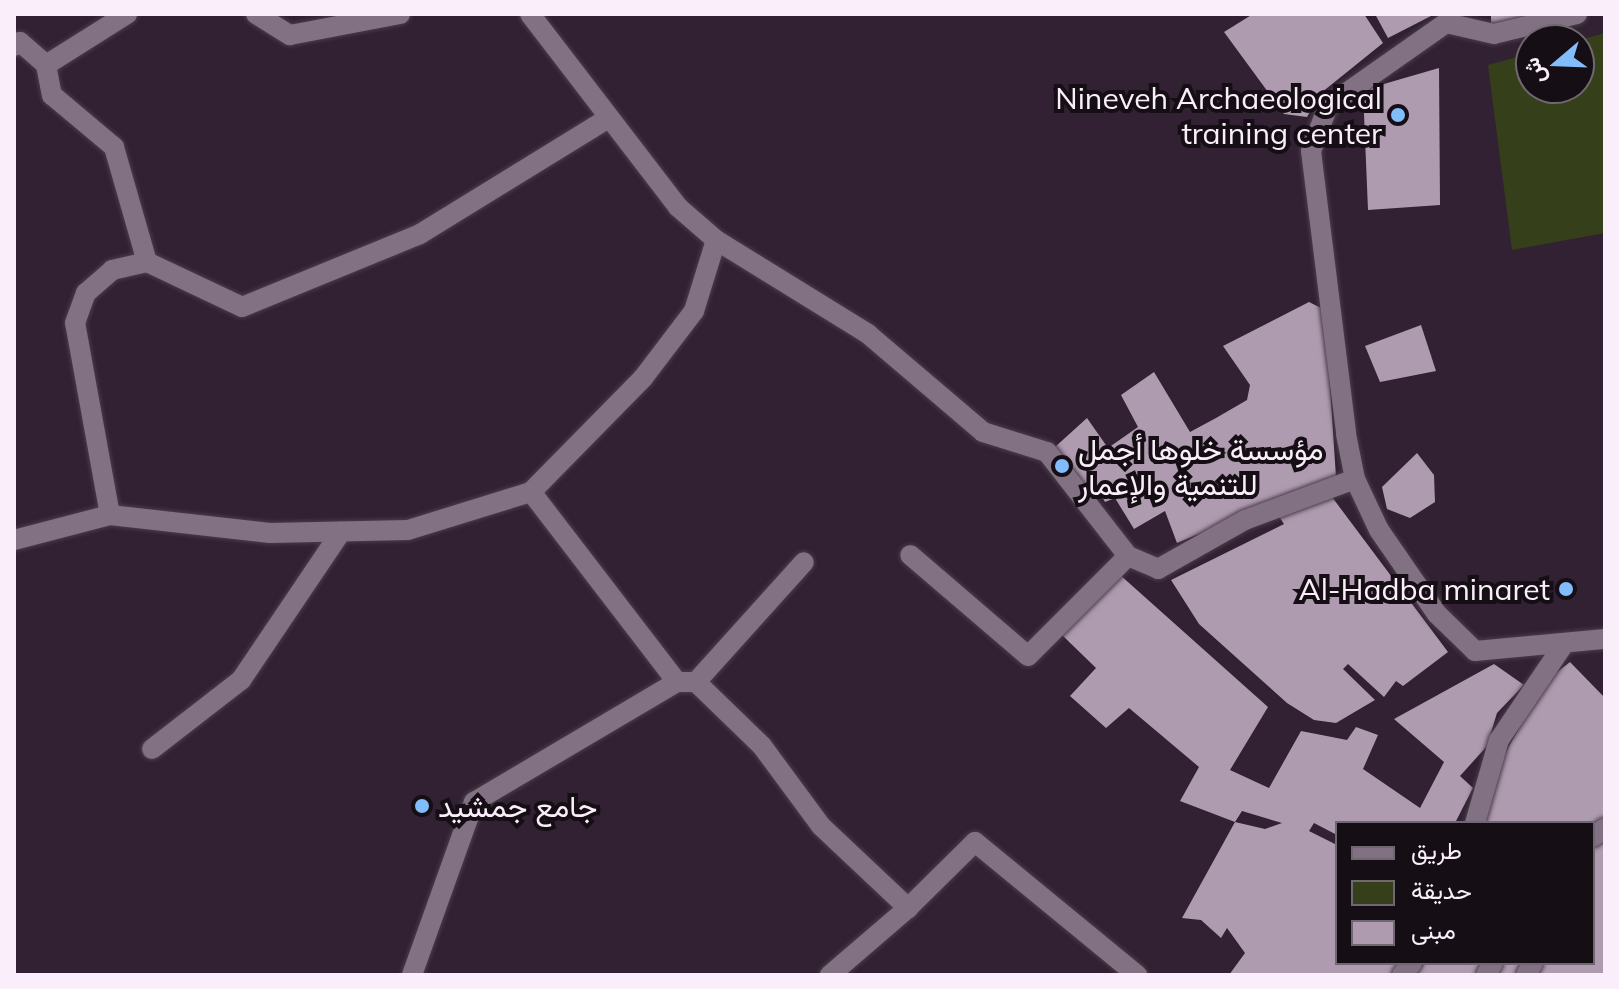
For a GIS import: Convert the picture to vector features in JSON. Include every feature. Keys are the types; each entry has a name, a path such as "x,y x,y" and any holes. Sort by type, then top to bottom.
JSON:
{"street":[{"path":"46,65 127,14"},
{"path":"256,14 290,35 400,14"},
{"path":"530,14 607,119 678,207 716,240 868,334 983,432 1047,452 1128,556 1158,569 1236,524 1355,479"},
{"path":"1577,14 1494,34 1446,18 1328,106 1311,151 1355,479 1379,530 1437,614 1475,651 1562,647 1605,639"},
{"path":"14,46 20,42 46,65 52,95 114,147 147,262"},
{"path":"110,515 75,323 86,293 112,270 147,262 242,307 420,234 607,119"},
{"path":"14,540 110,515 270,533 408,530 531,492 643,378 694,311 716,240"},
{"path":"531,492 687,682 762,746 821,826 908,908"},
{"path":"152,749 241,680 341,532"},
{"path":"910,555 1028,656 1128,556"},
{"path":"412,975 474,802 687,682 804,562"},
{"path":"1476,821 1499,740 1562,647"},
{"path":"830,975 908,908 975,842 1137,975"}],"green space":[{"path":"1605,33 1605,233 1512,250 1488,65 1515,57 1515,104 1595,104 1595,36"}],"building":[{"path":"1253,14 1364,14 1383,43 1321,93 1307,117 1284,114 1224,32"},
{"path":"1375,14 1435,14 1388,38"},
{"path":"1491,14 1529,14 1530,15 1491,24"},
{"path":"1439,68 1440,205 1368,210 1363,90"},
{"path":"1309,302 1325,310 1336,477 1177,543 1165,511 1134,529 1115,498 1105,502 1098,490 1090,494 1055,447 1087,418 1108,448 1138,427 1121,395 1154,372 1190,432 1216,418 1247,400 1250,385 1223,346"},
{"path":"1421,325 1436,371 1380,382 1365,346"},
{"path":"1417,453 1434,475 1435,502 1410,518 1387,509 1382,487"},
{"path":"1332,497 1448,652 1403,686 1396,681 1384,697 1348,664 1343,669 1375,700 1336,723 1314,720 1287,703 1199,624 1171,580 1284,524 1278,515"},
{"path":"1119,574 1268,707 1230,770 1269,788 1301,731 1347,740 1356,727 1378,735 1363,769 1420,808 1444,762 1394,719 1494,664 1524,685 1497,713 1487,746 1460,776 1473,788 1456,821 1335,821 1335,834 1314,823 1309,831 1335,844 1335,965 1399,965 1399,975 1229,975 1245,953 1227,928 1221,938 1201,920 1182,918 1235,822 1180,801 1199,767 1129,708 1106,728 1070,696 1096,668 1062,635","holes":["1242,811 1282,823 1265,829 1235,822"]},
{"path":"1570,662 1605,698 1605,824 1595,831 1595,821 1483,821 1477,814 1509,746 1547,680"},
{"path":"1605,835 1605,975 1534,975 1540,965 1595,965 1595,842"},
{"path":"1424,965 1486,965 1479,975 1408,975"},
{"path":"1498,965 1525,965 1519,975 1491,975"}],"place":[{"name":"Nineveh Archaeological training center","path":"1398,115"},
{"name":"مؤسسة خلوها أجمل للتنمية والإعمار","path":"1062,466"},
{"name":"Al-Hadba minaret","path":"1566,589"},
{"name":"جامع جمشيد","path":"422,806"}]}
